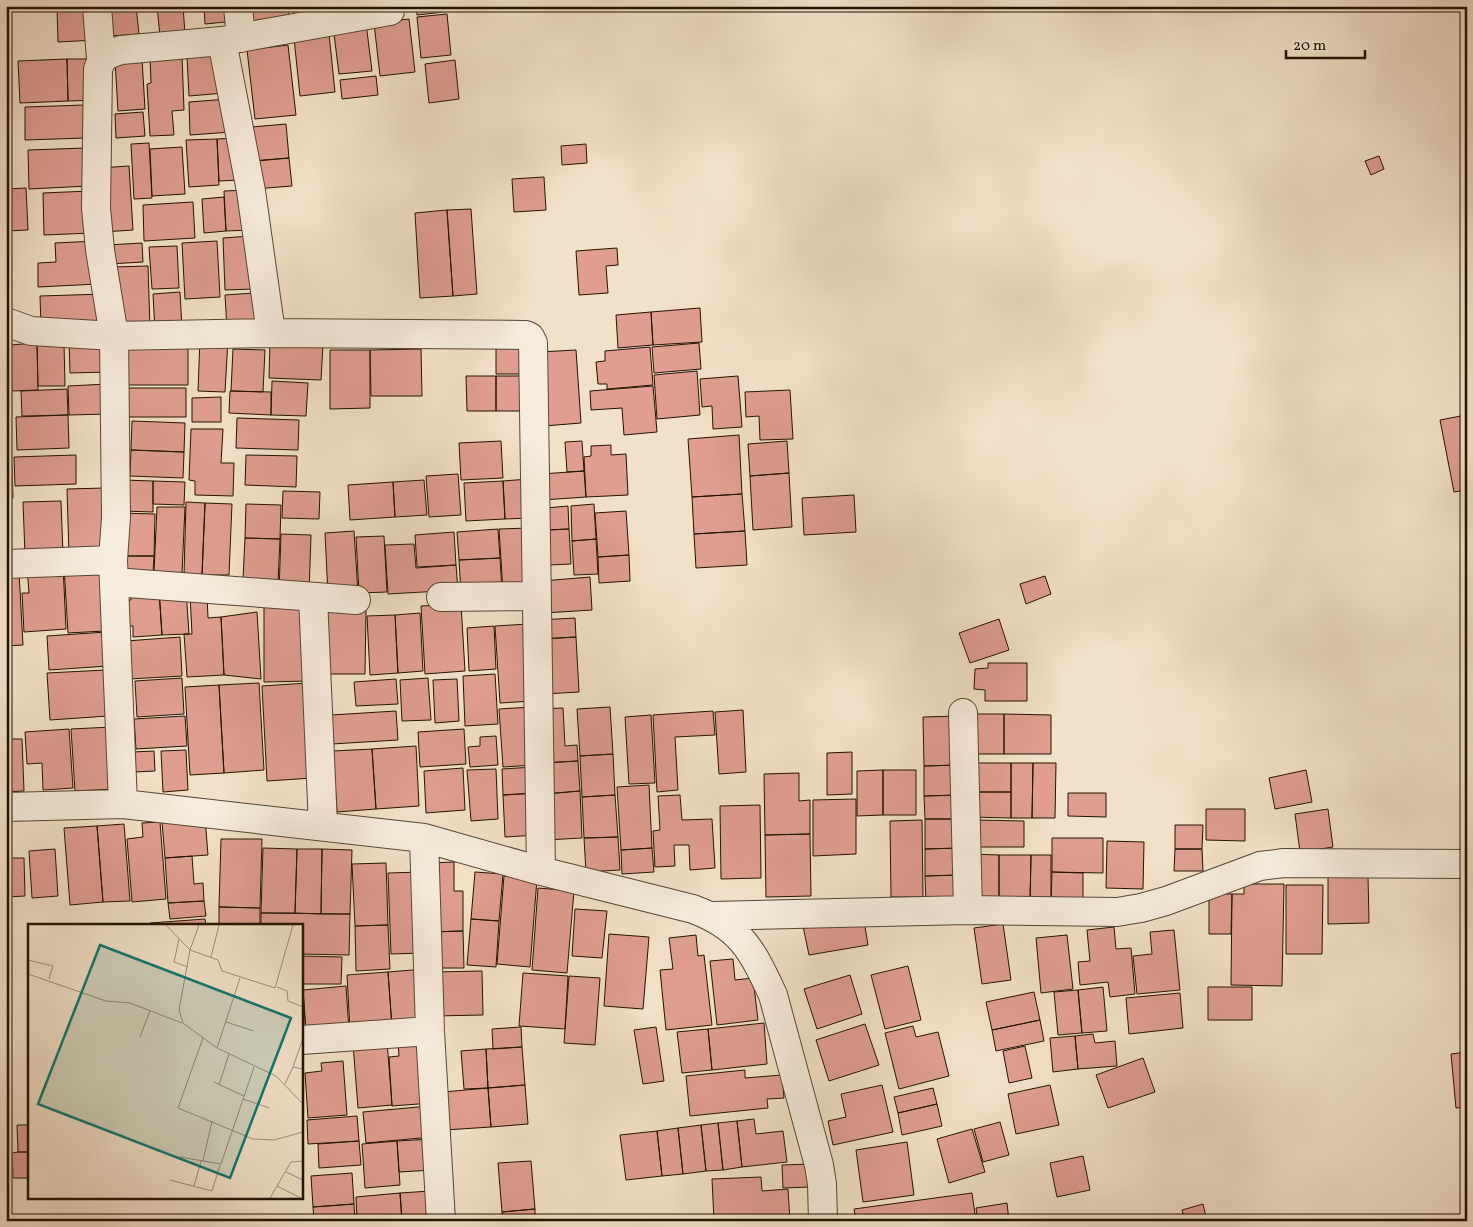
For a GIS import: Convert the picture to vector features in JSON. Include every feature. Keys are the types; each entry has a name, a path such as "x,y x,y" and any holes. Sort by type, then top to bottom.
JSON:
{"street":[{"path":"97,6 101,59 98,69 96,208 100,250 114,336 116,518 113,571 123,804"},
{"path":"238,6 231,40 271,333"},
{"path":"101,59 108,54 120,50 231,40 390,11"},
{"path":"6,322 31,331 114,336 271,333 526,335 530,337 534,343 541,871"},
{"path":"6,564 113,571 313,598 356,600"},
{"path":"441,597 536,596"},
{"path":"313,598 323,826"},
{"path":"963,714 968,910"},
{"path":"6,808 123,804 424,838 541,871 693,909 711,916 732,929 749,948 773,995 819,1165 822,1184 823,1221"},
{"path":"424,838 430,1030 441,1221"},
{"path":"711,916 968,910 1117,912 1166,901 1260,866 1284,863 1467,864"},
{"path":"302,1040 430,1030"}],"building":[{"path":"6,6 22,6 22,10 6,11"},
{"path":"32,6 94,6 95,40 58,42 57,8 32,9"},
{"path":"107,6 136,6 139,34 110,36"},
{"path":"157,6 183,6 185,34 160,36"},
{"path":"204,6 235,6 236,21 205,24"},
{"path":"242,6 288,6 289,16 244,22"},
{"path":"293,6 320,6 320,13 294,16"},
{"path":"416,6 461,6 462,10 417,15"},
{"path":"447,14 451,55 421,58 417,17"},
{"path":"409,19 415,72 380,76 374,23"},
{"path":"366,23 372,71 339,74 333,26"},
{"path":"329,34 335,92 300,96 294,38"},
{"path":"288,45 296,115 255,119 247,50"},
{"path":"222,54 224,93 189,96 187,56"},
{"path":"182,56 184,110 172,111 174,135 150,136 147,84 151,83 150,58"},
{"path":"67,59 96,59 96,100 68,101"},
{"path":"67,59 68,101 20,103 18,61"},
{"path":"142,59 145,109 118,111 115,60"},
{"path":"455,60 459,99 429,103 425,64"},
{"path":"376,76 378,95 342,99 340,80"},
{"path":"228,99 231,132 190,135 189,102"},
{"path":"85,105 86,138 25,140 25,107"},
{"path":"143,112 145,136 116,138 115,114"},
{"path":"286,124 289,158 256,161 252,127"},
{"path":"237,138 239,180 219,181 217,139"},
{"path":"217,139 219,185 189,187 186,140"},
{"path":"149,143 152,198 134,199 131,144"},
{"path":"586,144 587,163 562,165 561,146"},
{"path":"182,147 185,194 152,196 150,149"},
{"path":"86,148 88,186 29,189 28,150"},
{"path":"1379,156 1384,169 1371,175 1365,161"},
{"path":"289,158 292,186 254,189 251,161"},
{"path":"129,166 133,230 103,232 100,168"},
{"path":"544,177 546,210 514,212 512,179"},
{"path":"26,188 28,230 6,231 6,189"},
{"path":"249,190 251,230 226,231 224,191"},
{"path":"90,191 92,233 44,235 43,193"},
{"path":"224,197 226,231 204,233 202,199"},
{"path":"193,202 195,238 144,241 143,205"},
{"path":"471,209 477,294 453,296 447,210"},
{"path":"447,210 453,296 420,298 415,213"},
{"path":"251,236 254,289 225,290 223,238"},
{"path":"96,241 98,284 38,287 38,263 56,262 55,243"},
{"path":"217,241 220,297 185,299 182,243"},
{"path":"142,243 143,262 109,264 108,245"},
{"path":"177,246 179,288 152,289 149,247"},
{"path":"617,248 618,265 606,266 608,293 579,295 576,251"},
{"path":"148,266 150,328 117,330 113,267"},
{"path":"180,292 182,329 155,331 153,294"},
{"path":"254,293 255,328 227,329 225,295"},
{"path":"104,294 105,326 41,328 40,296"},
{"path":"700,308 702,342 653,345 651,312"},
{"path":"651,312 653,345 618,348 616,315"},
{"path":"200,338 228,339 225,392 198,391"},
{"path":"107,339 108,372 70,373 69,340"},
{"path":"270,342 323,345 321,380 269,378"},
{"path":"37,343 64,343 65,386 38,386"},
{"path":"37,343 38,390 12,391 10,345"},
{"path":"127,343 188,343 188,385 127,385"},
{"path":"530,343 530,374 496,374 496,344"},
{"path":"699,343 701,369 654,373 652,347"},
{"path":"650,347 653,385 607,389 607,384 598,384 596,362 605,361 605,351"},
{"path":"233,349 265,350 263,392 231,391"},
{"path":"421,349 422,396 371,396 370,350"},
{"path":"330,350 370,350 370,408 330,409"},
{"path":"576,350 581,423 544,426 539,352"},
{"path":"697,371 700,415 657,419 654,375"},
{"path":"466,376 496,376 496,411 467,411"},
{"path":"496,376 530,376 531,411 496,411"},
{"path":"738,376 742,427 713,429 712,406 702,407 700,379"},
{"path":"272,381 308,383 306,416 271,415"},
{"path":"108,384 109,414 69,415 68,386"},
{"path":"653,386 657,432 624,435 622,408 591,410 590,391"},
{"path":"128,388 186,388 186,417 128,417"},
{"path":"67,389 68,415 22,416 21,391"},
{"path":"790,390 793,439 760,440 759,416 746,417 745,392"},
{"path":"230,391 271,392 271,415 229,413"},
{"path":"221,397 221,422 192,422 192,398"},
{"path":"68,415 69,448 17,450 16,417"},
{"path":"1466,415 1467,490 1454,492 1440,420"},
{"path":"237,418 299,420 298,450 236,448"},
{"path":"132,421 185,423 184,452 131,450"},
{"path":"191,429 223,429 221,463 234,463 233,496 195,495 195,481 189,480"},
{"path":"739,435 742,494 692,497 688,439"},
{"path":"501,441 503,478 461,480 459,443"},
{"path":"582,441 584,471 567,472 565,442"},
{"path":"787,441 789,473 750,476 748,444"},
{"path":"611,445 611,455 626,454 628,495 586,497 584,457 591,456 591,446"},
{"path":"131,450 184,452 183,478 130,476"},
{"path":"76,455 76,484 15,486 14,457"},
{"path":"246,455 297,456 296,487 245,485"},
{"path":"6,465 12,465 13,498 6,499"},
{"path":"584,471 586,497 542,500 541,474"},
{"path":"789,473 792,527 753,530 750,476"},
{"path":"458,474 461,515 429,517 426,476"},
{"path":"529,479 531,518 505,519 503,481"},
{"path":"123,480 153,481 153,512 122,511"},
{"path":"424,480 427,515 395,517 393,482"},
{"path":"153,481 185,482 184,505 153,504"},
{"path":"503,481 505,519 466,521 464,483"},
{"path":"393,482 395,517 350,520 348,485"},
{"path":"104,488 107,554 69,555 67,489"},
{"path":"283,491 320,492 319,519 282,518"},
{"path":"742,494 745,531 694,534 692,497"},
{"path":"854,495 856,532 804,535 802,498"},
{"path":"61,501 63,554 25,555 23,502"},
{"path":"186,502 205,503 202,575 184,574"},
{"path":"205,503 232,504 229,575 202,575"},
{"path":"246,504 281,505 280,539 245,538"},
{"path":"594,504 596,539 572,541 571,506"},
{"path":"568,506 569,529 547,530 546,508"},
{"path":"157,507 185,507 182,573 154,572"},
{"path":"626,511 629,555 598,557 595,513"},
{"path":"121,513 155,514 154,556 120,556"},
{"path":"529,528 533,589 503,591 499,529"},
{"path":"498,529 500,558 459,560 457,532"},
{"path":"569,529 571,564 549,565 547,530"},
{"path":"354,531 358,593 328,595 325,533"},
{"path":"745,531 747,565 696,568 694,534"},
{"path":"454,532 456,565 417,567 415,535"},
{"path":"281,534 311,535 309,593 279,592"},
{"path":"384,536 387,592 359,593 356,537"},
{"path":"245,538 280,539 278,582 243,580"},
{"path":"596,539 598,574 574,575 572,541"},
{"path":"414,544 416,568 456,565 458,590 388,594 385,545"},
{"path":"629,555 630,581 599,583 598,557"},
{"path":"120,556 154,556 153,572 120,571"},
{"path":"500,558 502,591 461,594 459,560"},
{"path":"63,565 66,629 24,632 22,593 29,593 27,567"},
{"path":"101,565 105,631 68,633 64,567"},
{"path":"6,572 19,572 23,645 6,646"},
{"path":"1045,576 1051,594 1026,604 1020,584"},
{"path":"590,577 592,610 544,613 542,581"},
{"path":"186,589 189,634 162,635 159,590"},
{"path":"159,590 162,635 133,637 133,626 126,626 125,600 131,600 131,592"},
{"path":"207,594 208,618 221,617 224,675 187,677 184,634 192,634 190,596"},
{"path":"264,601 308,601 309,681 264,682"},
{"path":"461,604 465,671 425,674 421,606"},
{"path":"321,610 366,610 365,674 321,674"},
{"path":"257,612 261,679 224,675 221,617"},
{"path":"420,613 423,671 398,673 395,615"},
{"path":"395,615 398,673 370,675 367,616"},
{"path":"575,618 576,637 540,639 540,620"},
{"path":"999,619 1009,650 970,663 959,633"},
{"path":"529,624 533,701 500,703 495,626"},
{"path":"494,626 496,669 469,671 467,628"},
{"path":"106,632 108,666 49,670 47,636"},
{"path":"180,637 182,676 129,679 126,641"},
{"path":"576,637 579,692 544,694 540,639"},
{"path":"988,663 1027,663 1027,701 985,701 985,690 974,689 975,669 988,668"},
{"path":"106,670 108,716 50,720 47,673"},
{"path":"495,674 498,724 465,726 463,676"},
{"path":"182,678 184,714 137,717 135,681"},
{"path":"428,678 431,720 402,721 400,680"},
{"path":"396,679 398,704 356,706 354,682"},
{"path":"457,679 459,721 435,723 433,680"},
{"path":"259,683 264,770 224,773 219,685"},
{"path":"308,683 313,778 267,781 262,686"},
{"path":"219,685 224,773 190,775 185,687"},
{"path":"532,707 535,765 503,767 499,709"},
{"path":"610,707 613,754 580,756 577,709"},
{"path":"563,708 565,746 577,745 578,761 542,763 539,709"},
{"path":"743,710 746,772 719,774 715,712"},
{"path":"396,711 398,740 332,744 331,715"},
{"path":"713,711 715,735 675,737 678,790 657,792 653,715"},
{"path":"969,714 1004,714 1004,754 969,754"},
{"path":"1004,714 1051,715 1051,754 1004,754"},
{"path":"651,715 655,783 629,784 625,717"},
{"path":"185,716 187,746 136,749 134,719"},
{"path":"958,716 959,765 924,766 923,717"},
{"path":"112,727 116,789 75,791 71,729"},
{"path":"69,729 73,788 43,790 42,763 27,764 25,732"},
{"path":"464,729 466,764 420,767 418,732"},
{"path":"496,736 498,765 470,767 468,747 480,746 480,737"},
{"path":"6,739 22,739 24,791 6,792"},
{"path":"416,746 419,806 376,809 372,749"},
{"path":"372,749 376,809 337,812 333,751"},
{"path":"186,750 188,790 163,792 161,751"},
{"path":"154,751 155,771 134,772 133,752"},
{"path":"852,752 852,794 827,795 827,753"},
{"path":"613,754 615,795 582,797 580,756"},
{"path":"578,761 580,791 544,794 542,763"},
{"path":"970,763 1011,763 1011,792 970,792"},
{"path":"1011,763 1033,763 1032,818 1011,818"},
{"path":"1033,763 1056,763 1055,818 1032,818"},
{"path":"959,765 959,795 924,796 924,766"},
{"path":"534,767 536,793 503,795 502,769"},
{"path":"463,768 465,810 426,813 424,771"},
{"path":"496,769 498,819 471,821 467,770"},
{"path":"883,770 883,815 857,816 857,771"},
{"path":"883,770 916,770 916,815 883,815"},
{"path":"1306,770 1312,802 1275,809 1269,778"},
{"path":"799,773 799,801 810,800 810,834 765,835 764,774"},
{"path":"649,785 652,848 621,850 617,787"},
{"path":"580,791 582,838 546,840 544,794"},
{"path":"970,792 1011,792 1011,818 970,817"},
{"path":"536,793 538,835 505,837 503,795"},
{"path":"1068,793 1106,793 1106,817 1068,816"},
{"path":"615,795 618,837 584,838 582,797"},
{"path":"680,795 682,820 712,819 715,868 690,870 689,845 674,845 675,866 655,867 653,831 660,830 658,796"},
{"path":"959,795 959,819 925,819 924,796"},
{"path":"856,799 856,854 813,856 813,800"},
{"path":"760,805 761,878 721,879 720,806"},
{"path":"1206,809 1245,809 1245,841 1206,840"},
{"path":"1328,809 1333,847 1300,852 1295,814"},
{"path":"205,818 208,855 165,858 162,822"},
{"path":"925,819 959,819 960,848 925,849"},
{"path":"922,820 923,897 891,897 890,821"},
{"path":"976,820 1024,821 1024,847 975,847"},
{"path":"160,822 166,899 132,902 127,839 143,837 142,823"},
{"path":"124,824 130,901 103,902 97,826"},
{"path":"1175,825 1203,825 1202,849 1175,849"},
{"path":"97,826 103,902 70,905 64,828"},
{"path":"810,834 811,896 766,897 765,835"},
{"path":"618,837 620,870 586,872 584,838"},
{"path":"1052,838 1103,838 1103,873 1052,872"},
{"path":"221,839 262,839 260,908 219,907"},
{"path":"1107,841 1144,842 1143,889 1106,888"},
{"path":"263,848 297,849 295,913 261,913"},
{"path":"652,848 654,872 622,874 621,850"},
{"path":"960,848 960,875 925,876 925,849"},
{"path":"55,849 58,896 32,898 29,851"},
{"path":"297,849 322,849 321,914 295,913"},
{"path":"322,849 352,850 350,914 321,914"},
{"path":"1175,849 1202,849 1203,871 1174,871"},
{"path":"971,854 999,855 999,903 971,903"},
{"path":"999,855 1031,855 1030,903 999,903"},
{"path":"1031,855 1051,855 1051,904 1030,903"},
{"path":"192,856 194,884 203,883 204,901 168,903 165,858"},
{"path":"6,858 24,858 25,896 6,897"},
{"path":"454,862 454,891 463,891 463,931 430,932 429,863"},
{"path":"386,863 388,925 355,926 352,864"},
{"path":"421,872 424,953 391,954 388,873"},
{"path":"475,872 503,874 499,921 471,919"},
{"path":"1052,872 1083,873 1083,905 1051,905"},
{"path":"960,875 961,905 926,905 925,876"},
{"path":"1328,875 1368,875 1369,923 1328,924"},
{"path":"504,876 537,879 530,967 497,964"},
{"path":"1244,884 1284,884 1282,986 1231,985 1232,894 1244,894"},
{"path":"1286,885 1323,885 1322,954 1286,954"},
{"path":"538,888 574,891 567,973 532,970"},
{"path":"1209,894 1232,894 1231,934 1209,934"},
{"path":"204,901 206,916 170,919 168,903"},
{"path":"219,907 260,908 260,924 219,924"},
{"path":"575,909 607,911 602,958 572,956"},
{"path":"261,913 350,914 349,955 302,954 302,924 261,924"},
{"path":"863,915 868,945 809,955 803,926"},
{"path":"205,919 206,924 150,924"},
{"path":"471,919 499,921 496,967 467,965"},
{"path":"1003,924 1011,980 982,984 974,928"},
{"path":"388,925 390,969 356,971 355,926"},
{"path":"1114,927 1116,949 1131,948 1135,994 1110,997 1108,982 1080,985 1078,962 1090,961 1087,930"},
{"path":"1174,930 1180,990 1137,994 1133,956 1152,954 1150,932"},
{"path":"463,931 464,968 431,968 430,932"},
{"path":"609,934 649,937 643,1009 604,1006"},
{"path":"696,935 698,956 704,955 712,1025 666,1030 660,970 673,969 669,938"},
{"path":"1067,935 1073,989 1041,993 1036,938"},
{"path":"302,956 342,957 341,984 302,984"},
{"path":"733,959 735,980 753,978 758,1020 717,1025 710,961"},
{"path":"908,966 921,1020 885,1029 871,975"},
{"path":"424,969 428,1025 392,1027 388,972"},
{"path":"482,971 483,1015 435,1016 435,972"},
{"path":"388,972 392,1027 350,1030 347,975"},
{"path":"523,973 568,976 565,1029 519,1026"},
{"path":"850,975 862,1014 817,1029 804,989"},
{"path":"569,976 600,978 595,1045 564,1043"},
{"path":"346,986 349,1030 306,1033 303,990"},
{"path":"1103,987 1107,1031 1082,1033 1078,990"},
{"path":"1208,987 1252,987 1252,1020 1208,1020"},
{"path":"302,990 303,990 306,1033 302,1034"},
{"path":"1078,990 1082,1033 1058,1035 1054,992"},
{"path":"1034,992 1040,1020 992,1030 986,1002"},
{"path":"1180,993 1183,1028 1129,1034 1126,998"},
{"path":"1040,1020 1044,1041 996,1051 992,1030"},
{"path":"764,1023 767,1064 712,1070 708,1029"},
{"path":"865,1024 879,1065 829,1081 816,1040"},
{"path":"913,1026 916,1037 938,1032 949,1076 899,1089 885,1033"},
{"path":"521,1027 522,1047 493,1049 492,1029"},
{"path":"656,1027 664,1081 643,1084 634,1030"},
{"path":"708,1029 712,1070 682,1073 677,1032"},
{"path":"1093,1034 1095,1043 1115,1041 1117,1066 1078,1069 1075,1036"},
{"path":"1075,1036 1078,1069 1053,1072 1050,1038"},
{"path":"426,1039 431,1103 392,1106 389,1057 399,1056 398,1041"},
{"path":"387,1041 392,1105 358,1108 353,1044"},
{"path":"1025,1046 1032,1078 1009,1083 1003,1051"},
{"path":"522,1047 525,1085 488,1088 486,1049"},
{"path":"486,1049 488,1088 464,1089 461,1051"},
{"path":"1467,1052 1467,1107 1456,1108 1451,1054"},
{"path":"1143,1058 1155,1092 1108,1108 1096,1075"},
{"path":"343,1061 347,1115 308,1118 305,1073 322,1071 321,1063"},
{"path":"745,1070 745,1078 782,1075 784,1098 767,1099 768,1108 690,1116 686,1076"},
{"path":"525,1085 528,1124 491,1127 488,1088"},
{"path":"882,1085 893,1132 833,1145 828,1121 846,1117 841,1094"},
{"path":"1050,1085 1059,1125 1016,1134 1008,1094"},
{"path":"488,1088 491,1127 445,1130 443,1092"},
{"path":"933,1088 937,1104 898,1113 894,1097"},
{"path":"937,1104 942,1126 902,1135 898,1113"},
{"path":"429,1106 432,1137 366,1143 363,1112"},
{"path":"357,1116 359,1141 308,1144 307,1120"},
{"path":"754,1119 756,1134 783,1131 787,1162 742,1167 737,1121"},
{"path":"737,1121 742,1167 723,1170 718,1123"},
{"path":"1000,1122 1009,1155 983,1162 974,1129"},
{"path":"718,1123 723,1170 706,1171 701,1125"},
{"path":"17,1125 28,1125 28,1152 18,1152"},
{"path":"701,1125 706,1171 683,1174 678,1128"},
{"path":"678,1128 683,1174 662,1176 657,1131"},
{"path":"972,1129 985,1172 949,1183 937,1139"},
{"path":"657,1131 662,1176 626,1180 620,1135"},
{"path":"431,1139 433,1170 399,1172 397,1141"},
{"path":"359,1141 361,1165 319,1168 318,1144"},
{"path":"397,1141 400,1185 365,1188 362,1144"},
{"path":"907,1142 914,1195 863,1202 856,1150"},
{"path":"28,1152 28,1178 13,1178 12,1153"},
{"path":"1083,1156 1090,1190 1057,1197 1050,1163"},
{"path":"531,1161 535,1209 502,1212 498,1163"},
{"path":"810,1164 811,1187 783,1188 782,1165"},
{"path":"352,1173 354,1204 313,1207 311,1176"},
{"path":"761,1177 762,1191 788,1189 790,1221 714,1221 712,1179"},
{"path":"431,1191 433,1221 402,1221 400,1193"},
{"path":"400,1193 402,1221 357,1221 356,1197"},
{"path":"972,1193 976,1221 856,1221 854,1209"},
{"path":"1007,1203 1009,1221 978,1221 976,1208"},
{"path":"354,1204 355,1221 314,1221 313,1207"},
{"path":"1203,1204 1207,1221 1185,1221 1182,1210"},
{"path":"535,1209 535,1221 502,1221 502,1212"}]}
